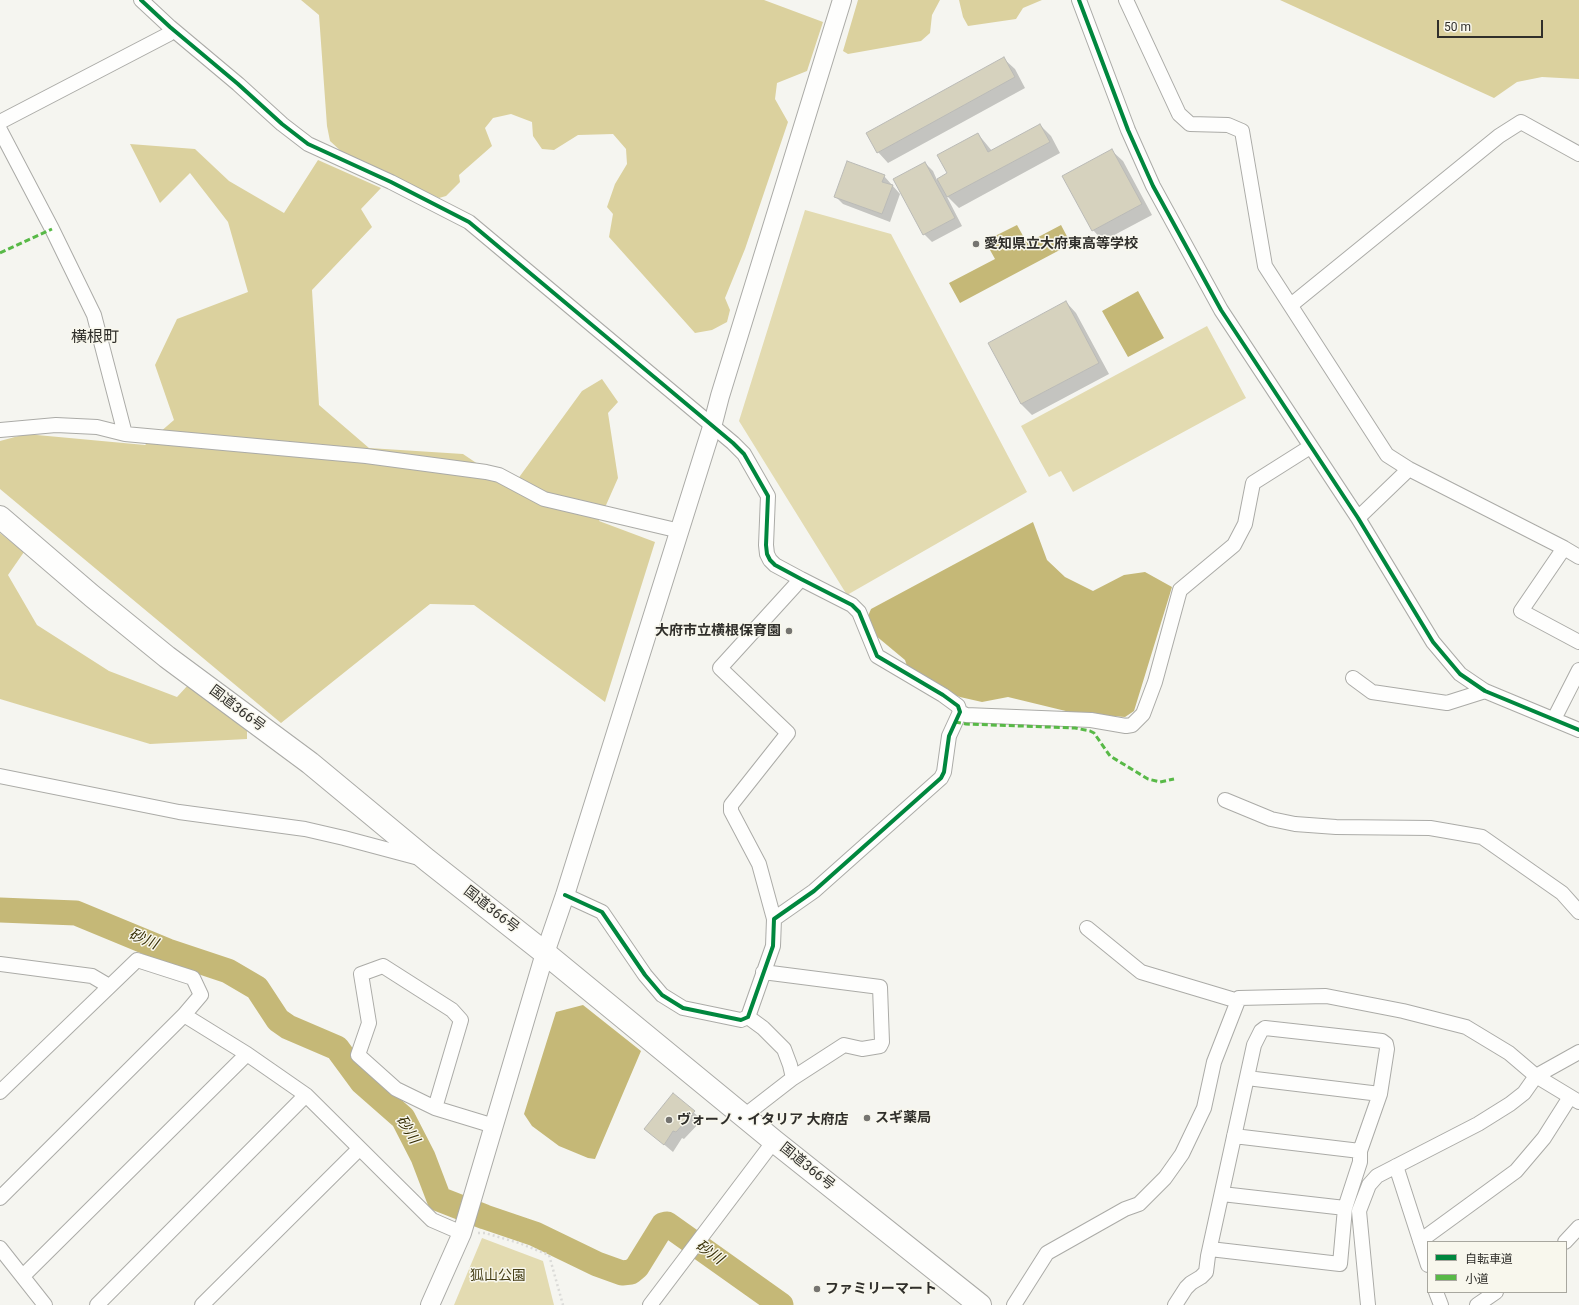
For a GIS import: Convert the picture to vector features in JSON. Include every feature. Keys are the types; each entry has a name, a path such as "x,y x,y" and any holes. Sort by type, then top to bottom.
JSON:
{"highway":[{"name":"国道366号","path":"0,517 167,657 310,763 427,860 545,952 744,1116 980,1305"}],"street":[{"path":"141,0 282,124 308,144 391,182 468,222 733,443 744,454 768,496 766,545 767,554 770,560 775,565 800,579 852,605 859,612 877,656 943,695 958,706 960,712 949,736 944,772 941,778 814,891 774,919"},
{"path":"430,1305 463,1228 545,952 565,895 680,530 712,427 724,381 842,0"},
{"path":"1079,0 1128,130 1153,186 1221,310 1358,518 1433,642 1460,674 1485,691 1579,730"},
{"path":"1126,0 1179,114 1190,124 1228,125 1242,131 1265,266 1387,455 1409,469 1579,557"},
{"path":"0,122 169,34 170,27"},
{"path":"1291,305 1499,136 1521,122 1579,154"},
{"path":"0,130 52,229 94,315 125,434"},
{"path":"0,430 56,425 97,427 125,434 366,456 486,472 499,475 544,500 680,530"},
{"path":"960,712 966,715 1091,720 1126,726 1132,725 1143,714 1148,701 1180,590 1234,545 1245,524 1253,483 1310,447"},
{"path":"1358,518 1409,469"},
{"path":"1564,548 1521,611 1579,642"},
{"path":"565,895 602,912 641,968 662,995 683,1008 741,1020 748,1017 773,946 774,919 759,864 731,811 731,805 788,733 720,668 800,579"},
{"path":"1554,719 1579,670"},
{"path":"1353,678 1372,692 1447,703 1485,691"},
{"path":"0,776 179,812 305,829 427,860"},
{"path":"1225,800 1271,819 1295,824 1336,827 1430,828 1482,837 1562,893 1579,912"},
{"path":"1087,928 1140,972 1238,1001"},
{"path":"0,1091 136,960 193,978 201,995 184,1015 0,1198"},
{"path":"0,964 92,976 109,986"},
{"path":"435,1108 461,1020 452,1010 383,966 361,974 369,1023 358,1055 396,1089 435,1108 494,1126"},
{"path":"744,1116 793,1078 844,1045 862,1049 880,1046 882,1042 880,987 763,972"},
{"path":"1014,1305 1047,1253 1125,1209 1139,1204 1165,1178 1182,1154 1204,1108 1214,1062 1239,998 1326,996 1403,1010 1466,1027 1509,1053 1536,1076 1575,1100 1516,1171 1420,1240"},
{"path":"184,1015 247,1054 306,1095 432,1220 463,1228"},
{"path":"748,1017 763,1028 784,1049 793,1078"},
{"path":"1175,1305 1186,1288 1191,1283 1202,1277 1206,1272 1210,1249 1234,1136 1258,1034 1265,1028 1382,1041 1386,1044 1387,1049 1380,1094 1360,1151 1360,1162 1345,1208 1340,1264 1210,1249"},
{"path":"1368,1305 1359,1212 1369,1185 1377,1176 1478,1124 1510,1104 1524,1092 1536,1076 1579,1052"},
{"path":"24,1276 247,1054"},
{"path":"1247,1078 1380,1094"},
{"path":"97,1305 306,1095"},
{"path":"1234,1136 1360,1151"},
{"path":"650,1305 774,1140"},
{"path":"202,1305 359,1149"},
{"path":"1396,1166 1427,1262"},
{"path":"1222,1194 1345,1208"},
{"path":"1566,1241 1579,1227"},
{"path":"0,1248 24,1276 45,1305"},
{"path":"1436,1293 1441,1305"},
{"path":"1477,1305 1495,1293"}],"path":[{"path":"463,1228 519,1243 549,1255 563,1305"}],"green space":[{"path":"805,210 891,234 1027,492 847,595 739,421"},
{"path":"1207,326 1246,398 1073,492 1061,471 1049,477 1021,426"},
{"name":"狐山公園","path":"482,1238 543,1261 554,1305 454,1305"}],"shaded area":[{"path":"301,0 764,0 823,22 807,71 777,83 775,99 788,122 745,249 725,298 730,310 727,322 712,330 695,333 609,237 613,214 607,207 615,184 627,164 626,149 613,134 578,135 554,150 542,149 533,136 532,122 511,114 493,118 485,128 492,146 459,175 460,182 446,196 439,198 343,153 330,141 327,126 319,15"},
{"path":"858,0 940,0 932,15 930,33 921,41 848,54 843,51"},
{"path":"959,0 1042,0 1023,8 1016,19 968,26 963,17"},
{"path":"1280,0 1579,0 1579,79 1542,77 1517,82 1494,98"},
{"path":"130,144 195,149 229,181 284,213 318,160 381,188 361,209 372,227 312,290 319,405 369,448 463,454 512,487 582,391 602,379 618,402 608,413 618,478 599,521 655,542 605,702 474,605 430,604 281,723 0,489 0,441 26,434 145,445 174,420 155,365 177,319 248,292 228,222 190,173 160,203"},
{"path":"1017,225 1027,243 1061,225 1071,244 960,303 949,283 995,259 985,241"},
{"path":"1138,291 1164,338 1128,357 1102,311"},
{"path":"1033,522 1047,560 1065,577 1093,591 1124,575 1145,572 1172,587 1134,711 1125,717 1074,713 1008,697 982,702 960,697 945,691 907,666 905,660 875,635 868,616 871,609"},
{"path":"0,533 24,552 8,575 37,625 109,671 177,697 189,684 247,731 247,739 150,744 0,699"},
{"path":"583,1005 641,1051 595,1159 588,1158 559,1146 532,1126 524,1114 556,1012"}],"building":[{"path":"1004,57 1015,77 877,153 866,133"},
{"path":"1040,124 1050,142 947,197 937,179 947,173 937,155 978,133 988,152"},
{"path":"1112,149 1142,204 1092,231 1062,176"},
{"path":"847,161 885,175 882,182 893,185 882,214 834,197"},
{"path":"925,162 955,218 923,235 893,179"},
{"path":"1066,301 1099,363 1021,404 988,343"},
{"name":"ヴォーノ・イタリア 大府店","path":"673,1093 695,1111 676,1132 673,1131 664,1145 644,1129"}],"waterway":[{"name":"砂川","path":"0,910 76,913 168,951 228,971 257,988 278,1020 288,1027 337,1048 362,1082 403,1118 423,1157 439,1199 535,1234 597,1264 622,1273 631,1272 637,1267 663,1225 667,1224 781,1305"}],"marked path":[{"path":"0,253 52,229"},
{"path":"955,722 966,724 1075,728 1090,731 1094,733 1110,756 1148,779 1160,782 1174,779"}],"cycle path":[{"path":"141,0 282,124 308,144 391,182 469,222 733,443 744,454 768,496 766,545 767,554 770,560 775,565 852,605 859,612 877,656 943,695 958,706 960,712 949,736 944,772 941,778 814,891 774,919 773,946 748,1017 741,1020 683,1008 662,995 645,975 602,912 565,895"},
{"path":"1079,0 1128,130 1153,186 1221,310 1358,518 1433,642 1460,674 1485,691 1579,730"}],"place":[{"name":"愛知県立大府東高等学校","path":"976,244"},
{"name":"大府市立横根保育園","path":"789,631"},
{"name":"スギ薬局","path":"867,1118"},
{"name":"ヴォーノ・イタリア 大府店","path":"669,1120"},
{"name":"ファミリーマート","path":"817,1289"}],"district":[{"name":"横根町","path":"95,338"}]}
